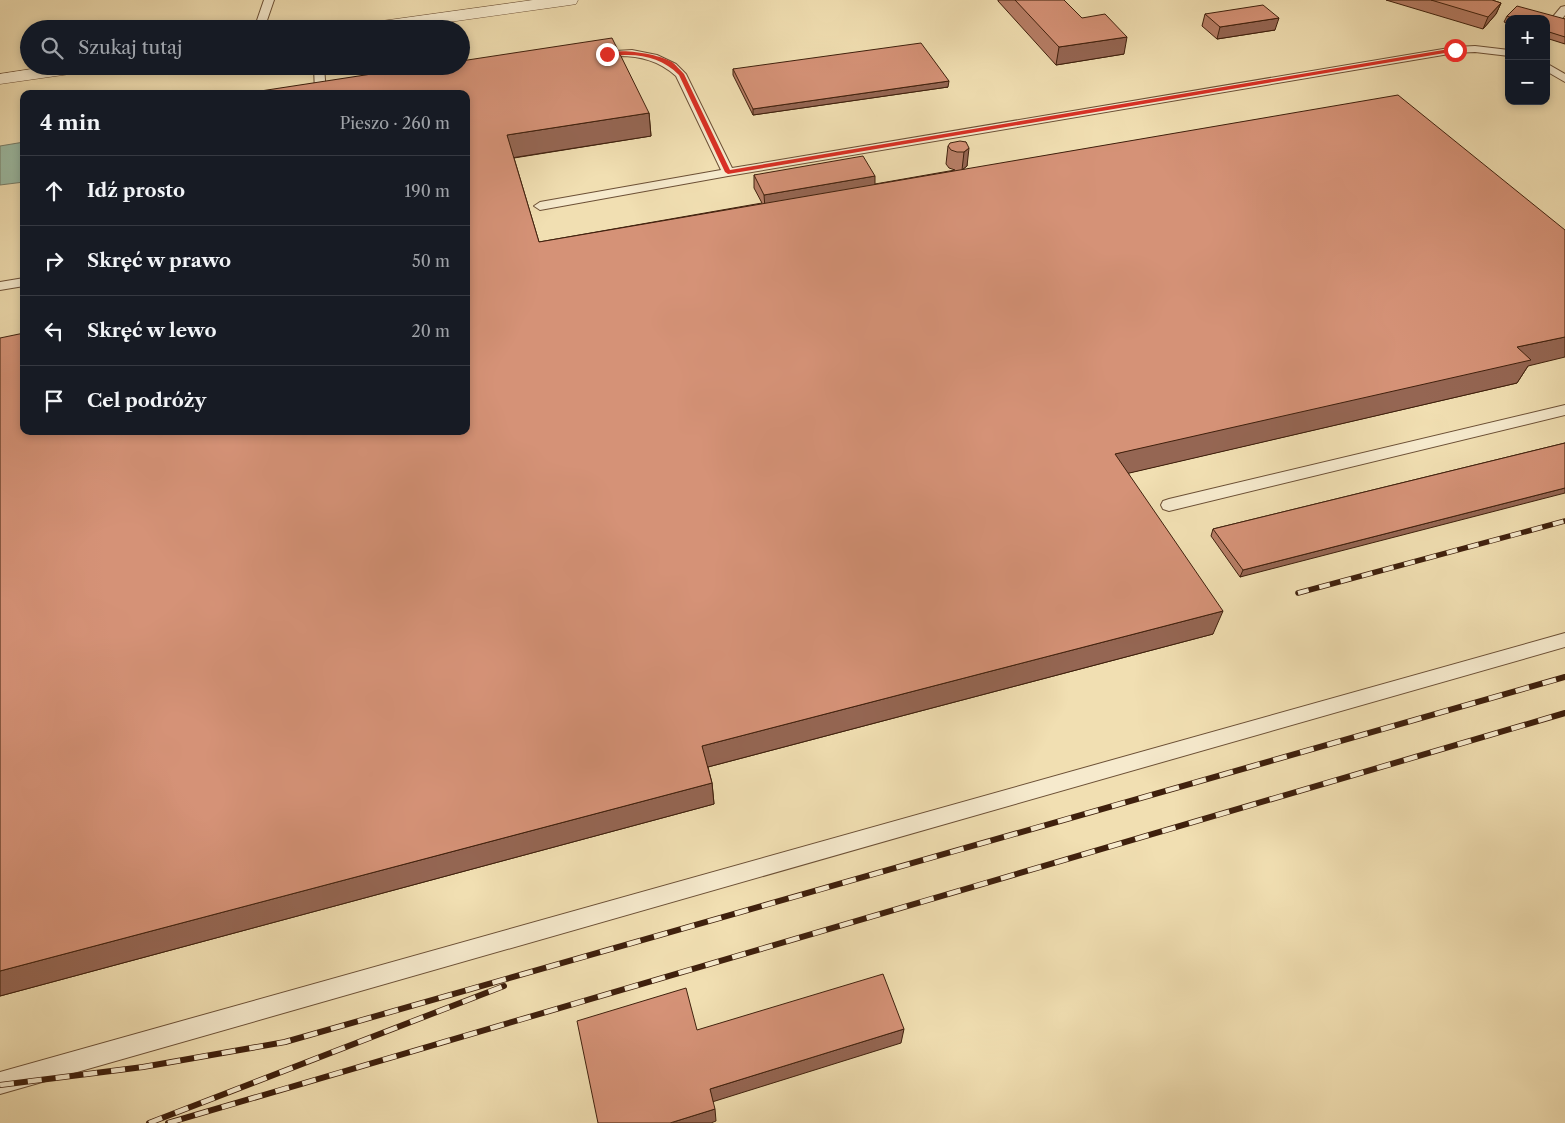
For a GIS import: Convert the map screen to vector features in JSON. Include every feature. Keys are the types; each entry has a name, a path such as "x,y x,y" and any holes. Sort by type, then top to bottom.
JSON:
{"street":[{"path":"425,20 570,0"},
{"path":"0,79 28,75"}],"lane":[{"path":"262,20 269,0"},
{"path":"1550,27 1565,9"},
{"path":"540,206 728,172 1455,50 1475,49 1505,53"},
{"path":"588,57 633,53 654,57 670,63 681,74 728,172"},
{"path":"1550,69 1565,78"},
{"path":"320,75 321,90"},
{"path":"0,286 20,283"},
{"path":"1169,505 1565,410"},
{"path":"0,1084 1565,640"}],"shaded area":[{"path":"20,143 20,182 0,185 0,146"}],"building":[{"path":"1015,0 1064,0 1082,18 1105,14 1127,37 1059,47"},
{"path":"1431,0 1492,0 1501,3 1488,17"},
{"path":"1263,5 1279,18 1220,27 1205,14"},
{"path":"1517,6 1565,19 1565,37 1550,32 1550,15 1508,15"},
{"path":"612,38 649,113 507,135 539,242 1398,95 1565,230 1565,337 1517,347 1531,360 1115,454 1223,611 702,746 712,783 0,971 0,338 20,334 20,435 470,435 470,90 267,90 365,75 470,75 470,60"},
{"path":"921,43 949,81 753,109 733,69"},
{"path":"966,142 969,148 964,152 951,150 948,146 950,143"},
{"path":"863,156 875,176 764,195 754,175"},
{"path":"1565,443 1565,488 1243,570 1213,529"},
{"path":"883,974 904,1029 710,1089 715,1109 670,1123 598,1123 577,1021 686,988 697,1030"}],"railway":[{"path":"1298,593 1565,521"},
{"path":"0,1085 143,1067 285,1042 1565,677"},
{"path":"168,1123 1565,713"},
{"path":"149,1123 504,986"}],"route":[{"path":"607,54 633,53 654,57 670,63 681,74 728,172 1455,50"}]}
